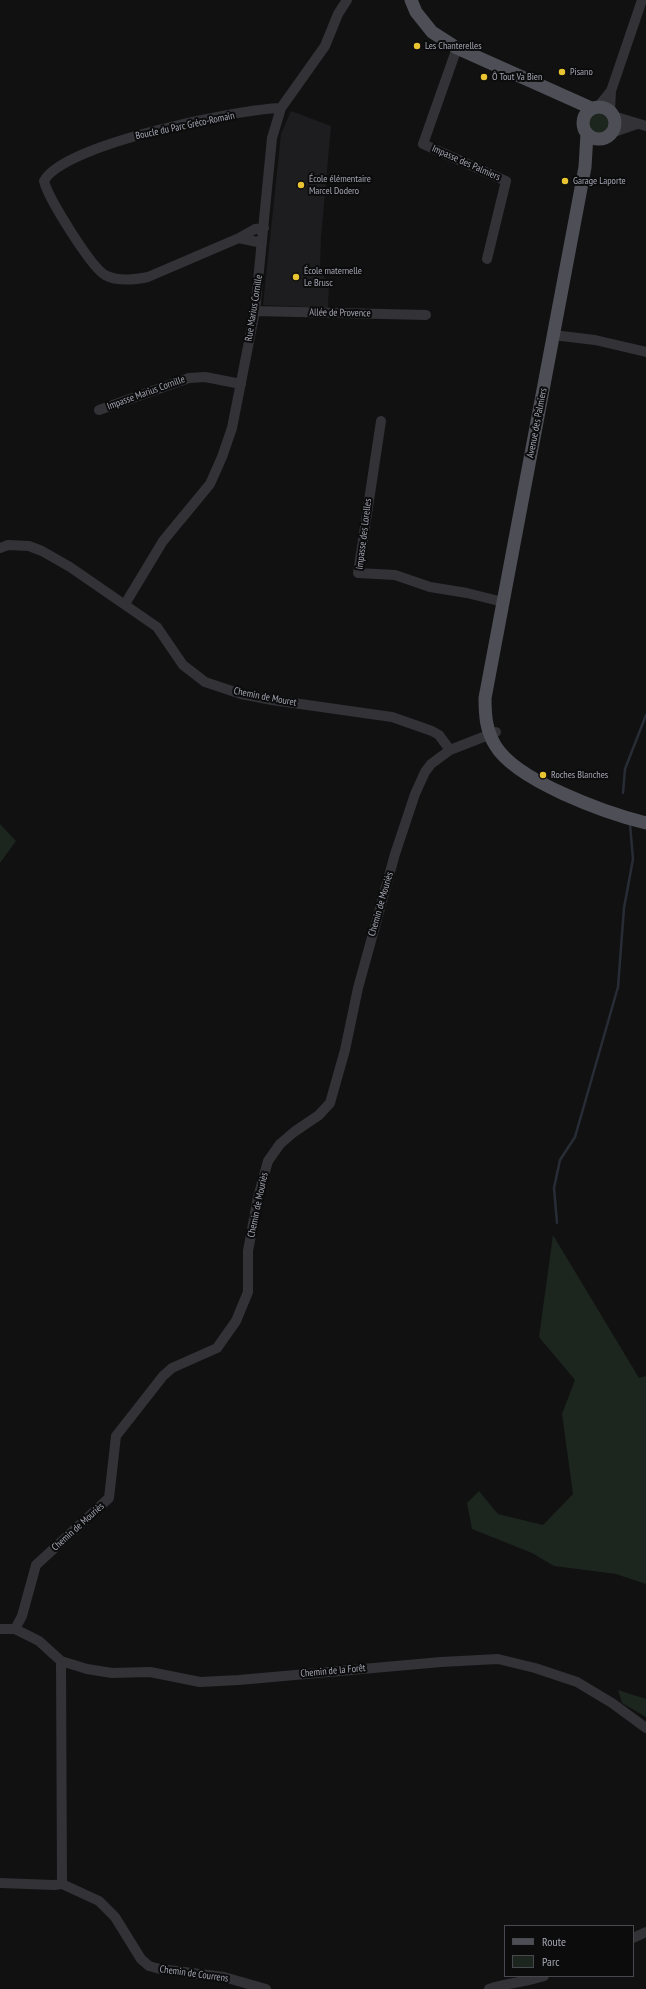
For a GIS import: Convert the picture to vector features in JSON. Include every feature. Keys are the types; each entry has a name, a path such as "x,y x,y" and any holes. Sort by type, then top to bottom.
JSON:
{"main road":[{"path":"410,0 416,12 428,28 457,48 533,81 550,91 612,114 615,125 608,136 595,139 550,91"},
{"path":"585,128 587,112 594,107"},
{"name":"Avenue des Palmiers","path":"493,734 485,710 485,698 586,167 588,146 585,128"},
{"name":"Avenue des Palmiers","path":"586,167 608,136"},
{"path":"493,734 511,754 548,778 589,798 619,809 646,816"},
{"path":"493,734 500,752 512,764 527,774 599,809 617,816 646,823"}],"street":[{"name":"Rue Marius Cornille","path":"125,604 163,541 210,484 222,457 232,428 255,311 272,138 281,108 325,46 338,14 347,0"},
{"path":"642,0 611,91 612,114 642,125"},
{"name":"Impasse des Palmiers","path":"457,48 423,144 506,181 487,259"},
{"path":"594,107 611,91"},
{"name":"Boucle du Parc Gréco-Romain","path":"264,228 255,229 240,238 148,277 134,280 112,278 104,275 95,266 70,230 44,181 67,162 82,155 137,136 196,121 281,108"},
{"path":"608,136 642,125"},
{"path":"240,238 262,243"},
{"name":"Allée de Provence","path":"255,311 426,315"},
{"path":"553,336 595,340 646,352"},
{"name":"Impasse Marius Cornille","path":"99,410 189,378 205,377 241,384"},
{"name":"Impasse des Lorelles","path":"381,421 358,573 395,576 430,586 503,602"},
{"name":"Chemin de Mouret","path":"0,548 18,545 42,550 70,567 158,626 183,665 205,682 241,694 264,699 392,717 432,731 439,735 450,750"},
{"name":"Chemin de Mouriès","path":"15,1629 22,1616 36,1565 109,1498 116,1436 162,1376 172,1368 217,1348 236,1321 248,1292 248,1251 258,1197 268,1161 280,1144 294,1132 319,1115 330,1103 345,1050 358,988 375,926 415,794 425,772 431,764 450,750 493,734"},
{"path":"0,1629 15,1629"},
{"name":"Chemin de la Forêt","path":"15,1629 39,1641 61,1661 87,1669 112,1673 150,1672 200,1682 498,1659 535,1668 577,1682 612,1703 646,1728"},
{"path":"61,1661 62,1884"},
{"name":"Chemin de Courrens","path":"0,1883 62,1884 99,1901 115,1917 141,1959 148,1966 160,1969 224,1977 266,1989"},
{"path":"634,1938 646,1932"},
{"path":"489,1989 506,1983 540,1977"}],"shaded area":[{"path":"291,111 331,126 321,237 320,270 329,285 328,308 263,305 281,134"}],"green space":[{"path":"599,107 605,108 612,114 615,123 614,129 608,136 599,139 593,138 586,132 583,123 584,117 590,110"},
{"path":"0,824 16,841 0,863"},
{"path":"553,1235 639,1378 646,1376 646,1584 616,1574 554,1566 532,1553 472,1529 467,1503 479,1491 498,1514 543,1525 573,1494 562,1414 575,1380 539,1337"},
{"path":"618,1690 646,1699 646,1717 622,1703"}],"waterway":[{"path":"623,793 625,769 646,715"},
{"path":"557,1223 554,1188 560,1160 575,1137 618,987 624,908 633,859 630,824"}],"place":[{"name":"Les Chanterelles","path":"417,46"},
{"name":"Pisano","path":"562,72"},
{"name":"Ô Tout Va Bien","path":"484,77"},
{"name":"Garage Laporte","path":"565,181"},
{"name":"École élémentaire Marcel Dodero","path":"301,185"},
{"name":"École maternelle Le Brusc","path":"296,277"},
{"name":"Roches Blanches","path":"543,775"}]}
